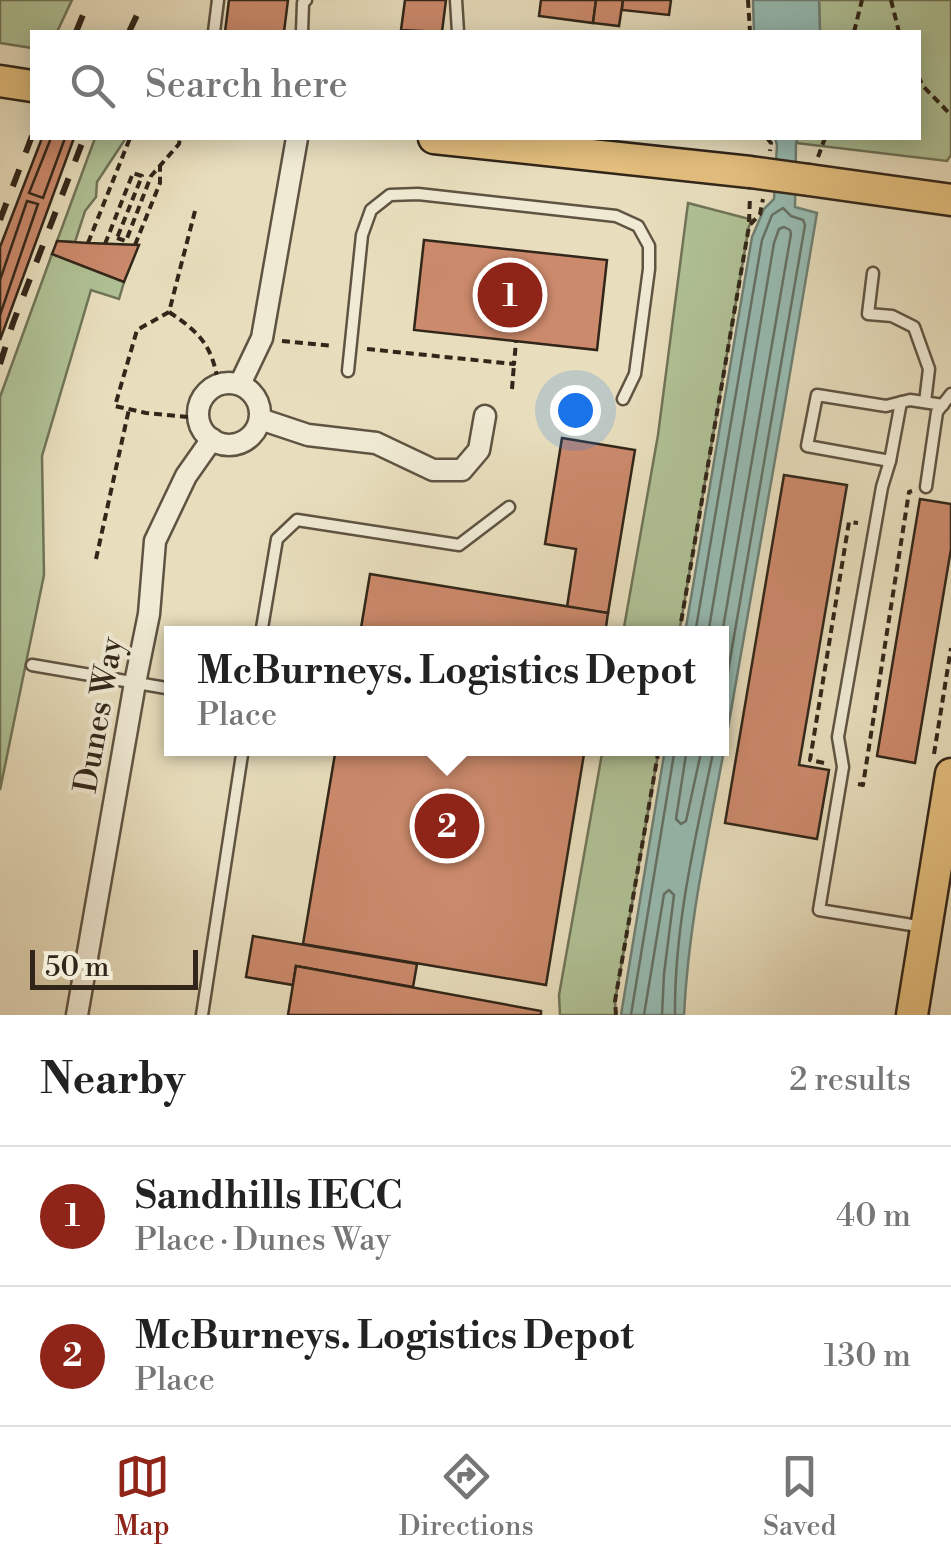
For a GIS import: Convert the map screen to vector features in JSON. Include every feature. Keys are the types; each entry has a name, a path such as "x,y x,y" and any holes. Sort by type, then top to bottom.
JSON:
{"main road":[{"path":"0,81 30,86"},
{"path":"451,140 942,195 951,211"},
{"path":"912,1015 951,774"}],"street":[{"path":"229,384 262,338 298,140"},
{"path":"229,384 249,389 260,408 257,428 243,442 224,444 212,439 201,428 198,418 202,398 209,390 229,384"},
{"path":"260,419 308,435 376,442 433,470 462,470 479,450 485,416"},
{"name":"Dunes Way","path":"77,1015 149,614 156,541 186,476 212,439"}],"lane":[{"path":"214,30 218,0"},
{"path":"302,30 306,0"},
{"path":"456,0 458,30"},
{"path":"348,371 362,235 371,210 390,195 418,194 616,216 638,226 649,246 650,269 636,374 623,398"},
{"path":"873,273 868,314 892,316 914,327 929,370 925,402"},
{"path":"926,487 936,412 951,394"},
{"path":"890,461 806,446 817,395 886,406 910,400 942,404"},
{"path":"901,402 838,737 843,767 820,910 925,928"},
{"path":"262,626 276,539 297,520 459,545 510,507"},
{"path":"32,666 164,688"},
{"path":"202,1015 242,756"}],"path":[{"path":"748,0 750,30"},
{"path":"854,30 862,0"},
{"path":"891,0 898,30"},
{"path":"921,82 951,115"},
{"path":"88,243 129,140"},
{"path":"106,244 132,173 142,176 117,238 126,241 151,176 180,140"},
{"path":"679,626 749,226 760,214 760,176 771,143 769,140"},
{"path":"136,245 160,183 160,165"},
{"path":"195,212 168,312 137,330 115,406 198,418"},
{"path":"168,312 195,330 229,384"},
{"path":"284,341 514,364"},
{"path":"512,389 516,342"},
{"path":"96,559 128,409"},
{"path":"841,782 863,785 909,492 926,487"},
{"path":"843,767 810,760 849,522 875,526"},
{"path":"616,1015 615,1001 658,756"}],"green space":[{"path":"0,0 72,0 58,30 30,30 30,48 0,43"},
{"path":"819,0 951,0 951,155 947,161 796,143 921,140 921,30 820,30"},
{"path":"94,140 125,140 97,182 96,197 85,211 75,242 57,241"},
{"path":"688,203 753,220 680,626 624,626 658,435"},
{"path":"52,254 124,282 119,299 91,290 42,456 44,575 0,790 0,397"},
{"path":"602,756 658,756 615,1001 616,1015 560,1015 559,995"}],"water":[{"path":"753,0 819,0 820,30 754,30"},
{"path":"776,140 797,140 795,207 817,213 729,720 729,626 686,626 752,237 764,209 774,199"},
{"path":"664,756 723,756 696,904 684,1015 621,1015"}],"building":[{"path":"229,0 288,0 284,30 225,30"},
{"path":"405,0 446,0 442,30 401,30"},
{"path":"541,0 596,0 593,23 539,16"},
{"path":"596,0 623,0 619,26 593,23"},
{"path":"623,0 671,0 669,15 622,10"},
{"path":"41,140 73,140 0,340 0,247"},
{"path":"50,140 64,140 43,198 29,193"},
{"path":"27,201 38,204 0,315 0,280"},
{"path":"424,240 607,260 597,350 414,330"},
{"path":"57,241 139,245 124,282 52,254"},
{"path":"562,438 635,450 608,613 567,607 576,549 545,544"},
{"path":"784,475 847,485 799,765 829,770 817,839 725,823"},
{"path":"920,499 951,504 951,549 915,763 877,756"},
{"path":"370,574 608,613 606,626 361,626"},
{"path":"335,756 584,756 546,985 303,944"},
{"path":"253,936 417,964 413,987 296,966 293,985 246,977"},
{"path":"296,966 541,1011 541,1015 288,1015"}],"railway":[{"path":"77,30 89,0"},
{"path":"130,30 144,0"},
{"path":"0,220 30,140"},
{"path":"0,364 83,140"}],"place":[{"name":"Sandhills IECC","path":"510,295"},
{"name":"McBurneys. Logistics Depot","path":"447,826"}]}
